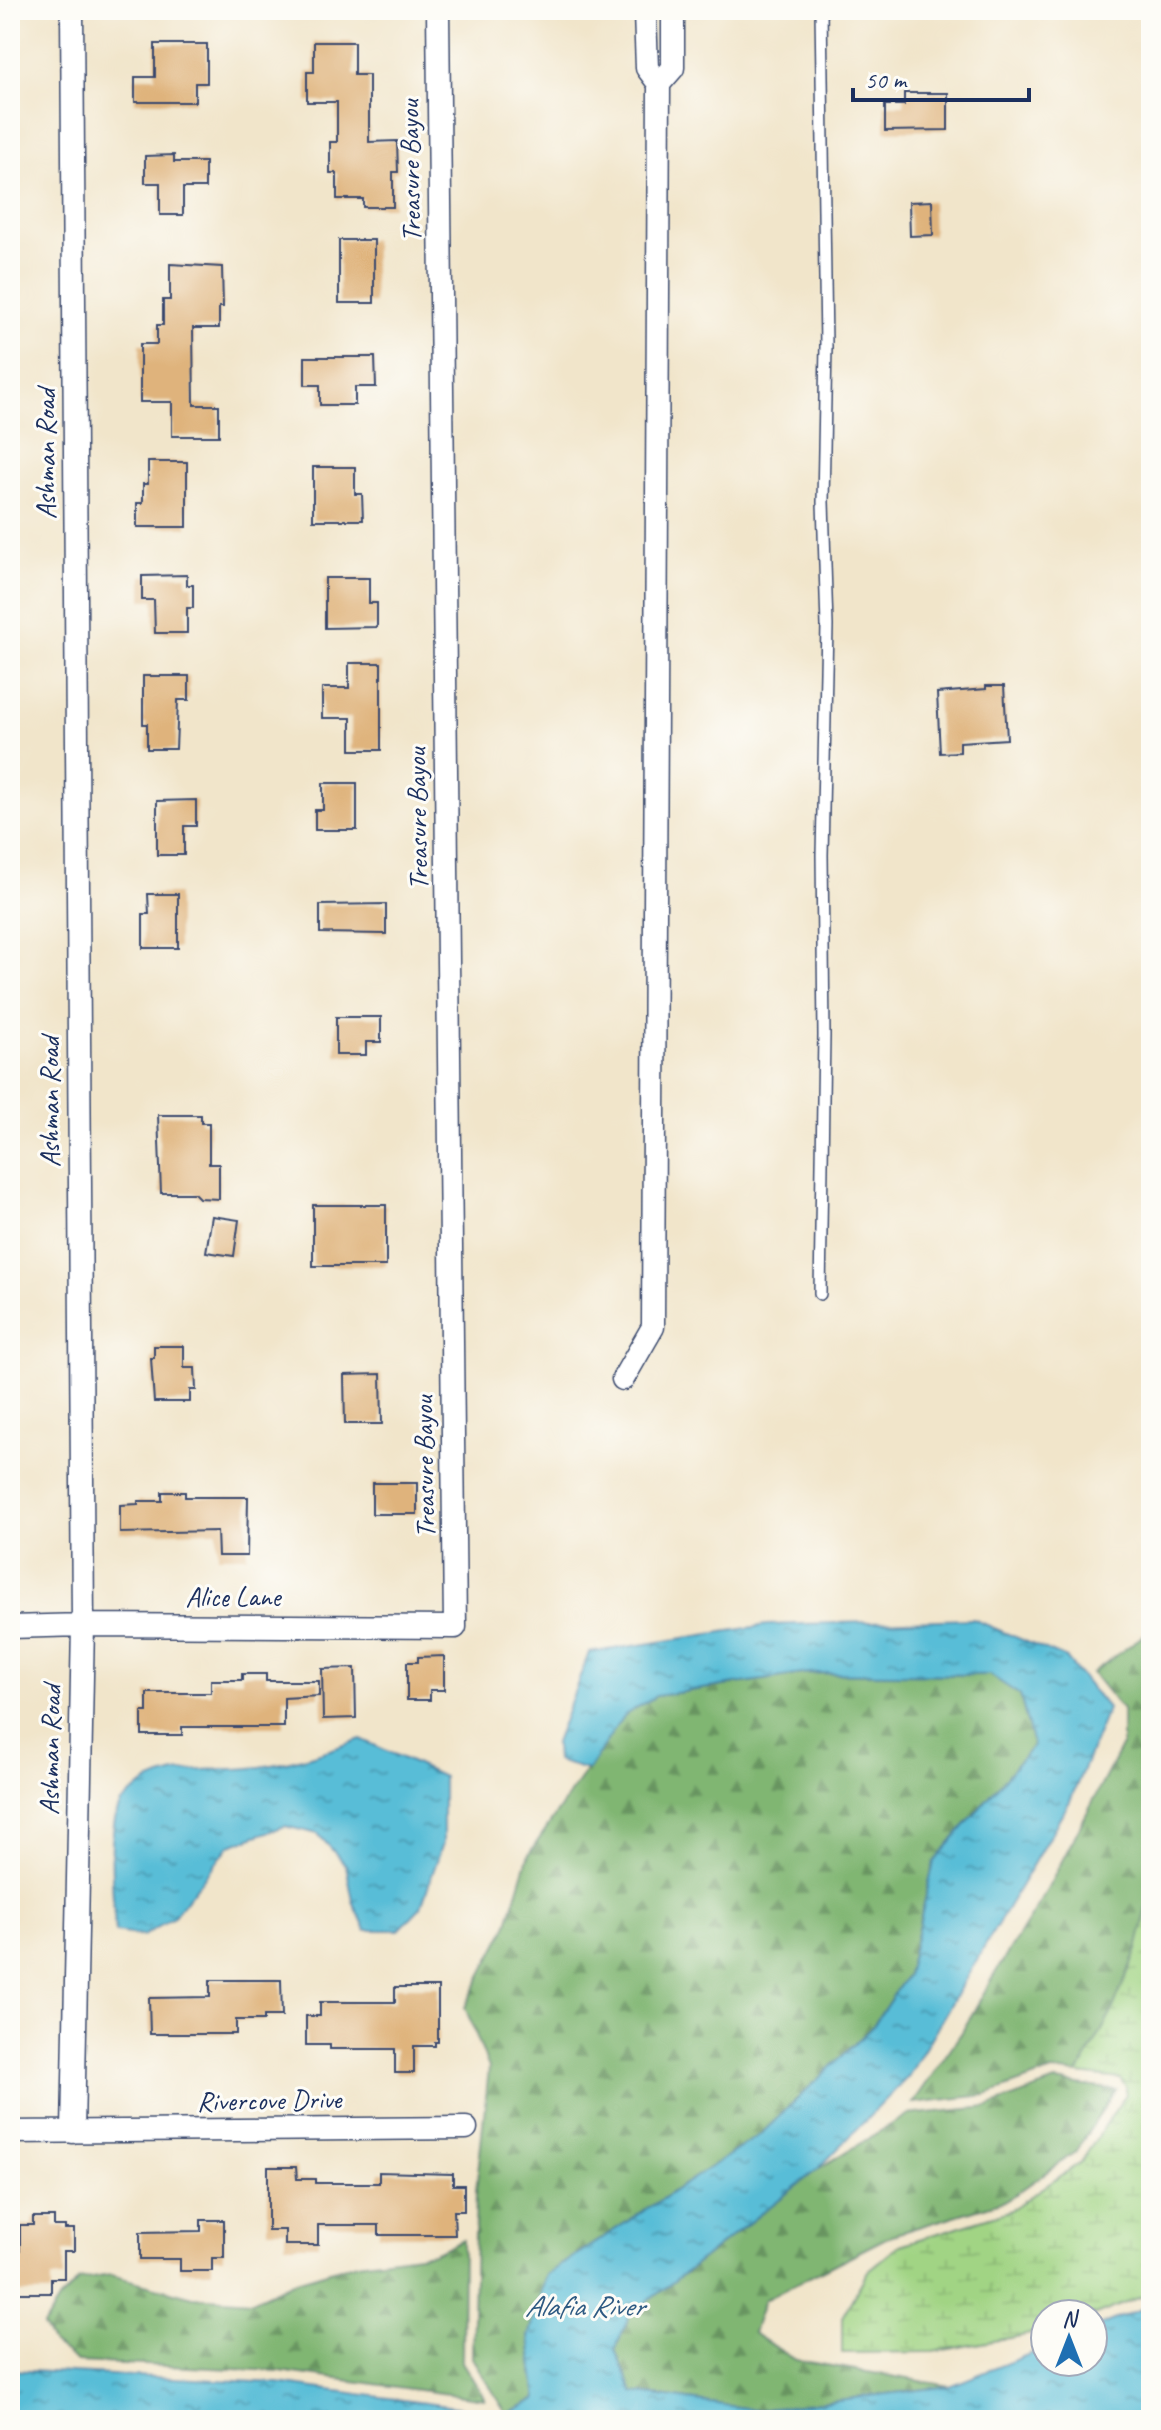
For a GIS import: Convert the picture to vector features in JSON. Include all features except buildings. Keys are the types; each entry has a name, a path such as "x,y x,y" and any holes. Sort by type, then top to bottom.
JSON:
{"street":[{"name":"Ashman Road","path":"72,10 83,1625 73,2132"},
{"name":"Treasure Bayou","path":"438,10 455,1627"},
{"path":"623,1379 653,1327 659,84 647,68 645,13 648,10"},
{"path":"659,84 673,68 673,14 669,10"},
{"name":"Alice Lane","path":"10,1627 455,1627"},
{"name":"Rivercove Drive","path":"73,2132 466,2128"},
{"path":"10,2132 73,2132"}],"lane":[{"path":"820,1294 824,1035 822,855 827,626 823,502 826,346 821,10"}],"green space":[{"path":"1151,1630 1151,1892 1137,1950 1111,2014 1078,2074 1052,2071 986,2095 913,2103 962,2032 1047,1890 1122,1745 1122,1710 1092,1673"},
{"path":"809,1673 990,1675 1020,1695 1033,1745 934,1862 907,1975 872,2027 761,2134 546,2275 529,2337 537,2399 507,2414 472,2358 476,2191 489,2068 465,2007 507,1926 529,1854 623,1716 656,1696"},
{"path":"1151,1892 1151,2293 1109,2310 1109,2298 1029,2298 1029,2335 933,2352 842,2353 842,2317 868,2271 900,2245 1009,2211 1081,2162 1126,2094 1126,2087 1120,2079 1078,2074 1111,2014 1137,1950"},
{"path":"1055,2082 1116,2090 1075,2152 1007,2200 892,2235 764,2300 753,2333 796,2360 950,2386 758,2410 633,2392 615,2350 629,2316 818,2169 907,2115 988,2107"},
{"path":"463,2239 462,2362 485,2399 279,2371 77,2362 53,2344 43,2326 61,2298 79,2280 111,2275 193,2297 252,2301 293,2282 357,2263 434,2253"}],"water":[{"name":"Alafia River","path":"973,1619 1067,1659 1108,1709 1070,1801 908,2077 818,2169 629,2316 615,2350 633,2392 759,2410 950,2386 1029,2354 1029,2378 1109,2378 1109,2322 1151,2305 1151,2420 10,2420 10,2370 278,2383 507,2414 537,2399 529,2337 546,2275 761,2134 872,2027 907,1975 934,1862 1033,1745 1020,1695 990,1675 809,1673 656,1696 623,1716 588,1770 556,1761 555,1743 589,1653 767,1625"},
{"path":"361,1739 443,1777 443,1843 421,1907 399,1930 366,1930 353,1901 346,1865 318,1834 285,1826 230,1845 173,1917 143,1936 115,1932 113,1830 121,1803 130,1795 144,1785 176,1773 273,1765"}]}
